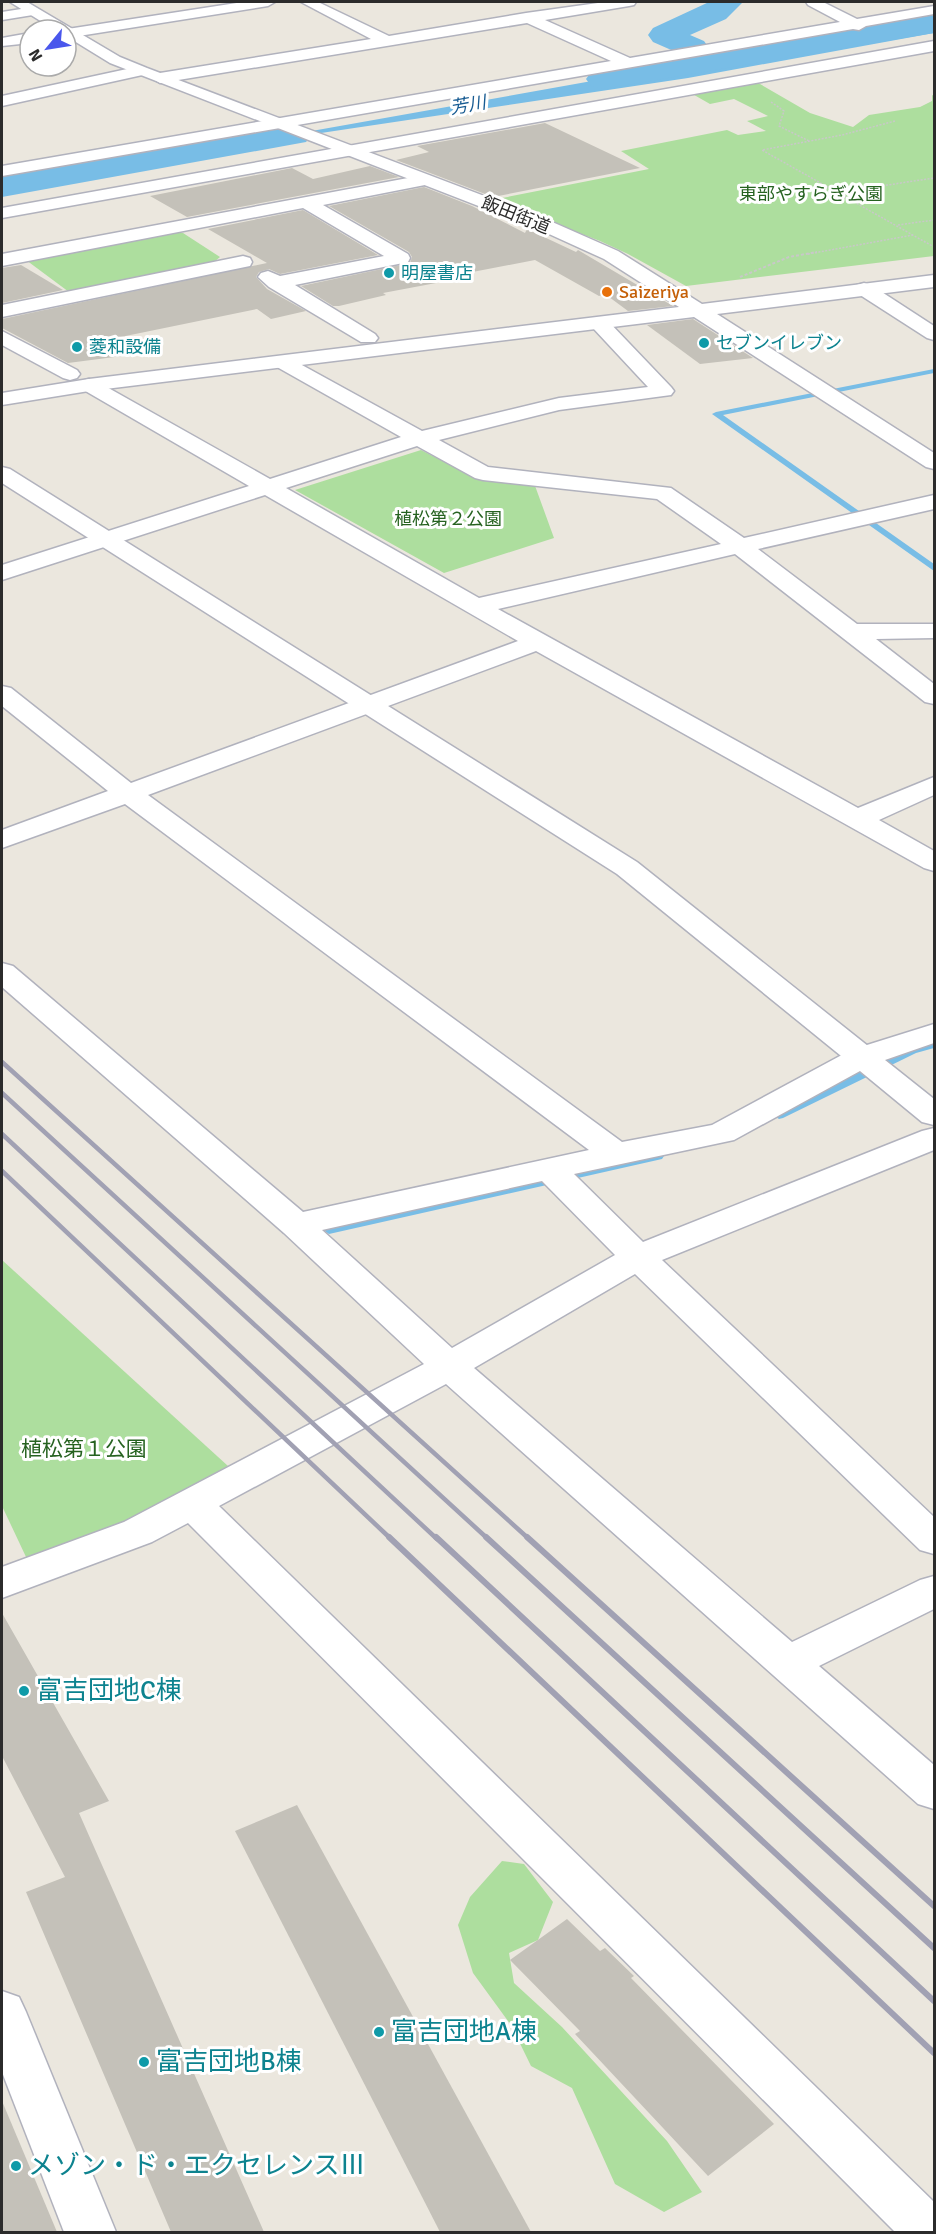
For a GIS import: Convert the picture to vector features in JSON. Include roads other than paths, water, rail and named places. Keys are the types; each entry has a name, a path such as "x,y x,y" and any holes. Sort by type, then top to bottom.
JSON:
{"street":[{"name":"飯田街道","path":"17,2 44,18"},
{"path":"78,29 268,2"},
{"path":"308,2 387,41"},
{"path":"160,78 629,2"},
{"path":"813,2 934,60"},
{"path":"501,6 626,62"},
{"path":"2,171 934,10"},
{"path":"2,16 34,12"},
{"name":"飯田街道","path":"78,38 115,60 141,71 544,225 611,255 691,304 934,462"},
{"path":"2,42 18,40"},
{"path":"2,213 934,46"},
{"path":"2,101 141,71"},
{"path":"2,260 424,180"},
{"path":"276,283 401,258 307,202"},
{"path":"184,226 204,238"},
{"path":"224,250 368,338"},
{"path":"2,311 243,262"},
{"path":"2,382 79,380 284,363 600,324 691,304 934,268"},
{"path":"2,399 79,380 368,338 934,281"},
{"path":"864,289 934,334"},
{"path":"2,573 419,438 559,404 664,391 600,324"},
{"path":"2,337 538,642 934,862"},
{"path":"284,363 483,473 663,493 738,546 934,696"},
{"path":"2,474 627,868 934,1115"},
{"path":"478,606 934,502"},
{"path":"852,632 934,631"},
{"path":"2,840 126,792 538,642"},
{"path":"2,694 126,792 616,1154"},
{"path":"857,819 934,785"},
{"path":"2,972 296,1226 449,1366 934,1791"},
{"path":"296,1226 616,1154 722,1133 862,1057 934,1033"},
{"path":"2,1583 138,1532 449,1366 638,1257 934,1138"},
{"path":"551,1170 638,1257 934,1540"},
{"path":"192,1503 932,2232"},
{"path":"789,1662 934,1591"},
{"path":"2,2012 90,2232"}],"water":[{"path":"934,20 934,33 688,78 200,151"}],"waterway":[{"path":"693,48 664,35 715,12 728,2"},
{"name":"芳川","path":"603,79 934,24"},
{"name":"芳川","path":"2,186 294,135"},
{"path":"934,371 716,414 934,568"},
{"path":"779,1115 912,1051 934,1044"},
{"path":"329,1230 658,1156"}],"railway":[{"path":"2,1062 529,1539"},
{"path":"2,1093 488,1539"},
{"path":"2,1134 437,1539"},
{"path":"2,1171 391,1539"},
{"path":"389,1537 934,2053"},
{"path":"436,1537 934,2001"},
{"path":"486,1537 934,1948"},
{"path":"527,1537 934,1906"}],"place":[{"name":"明屋書店","path":"389,273"},
{"name":"Saizeriya","path":"607,292"},
{"name":"セブンイレブン","path":"704,343"},
{"name":"菱和設備","path":"77,347"},
{"name":"富吉団地C棟","path":"24,1691"},
{"name":"富吉団地A棟","path":"379,2032"},
{"name":"富吉団地B棟","path":"144,2062"},
{"name":"メゾン・ド・エクセレンスⅢ","path":"16,2166"}],"park label":[{"name":"東部やすらぎ公園","path":"811,194"},
{"name":"植松第２公園","path":"448,519"},
{"name":"植松第１公園","path":"84,1449"}]}
